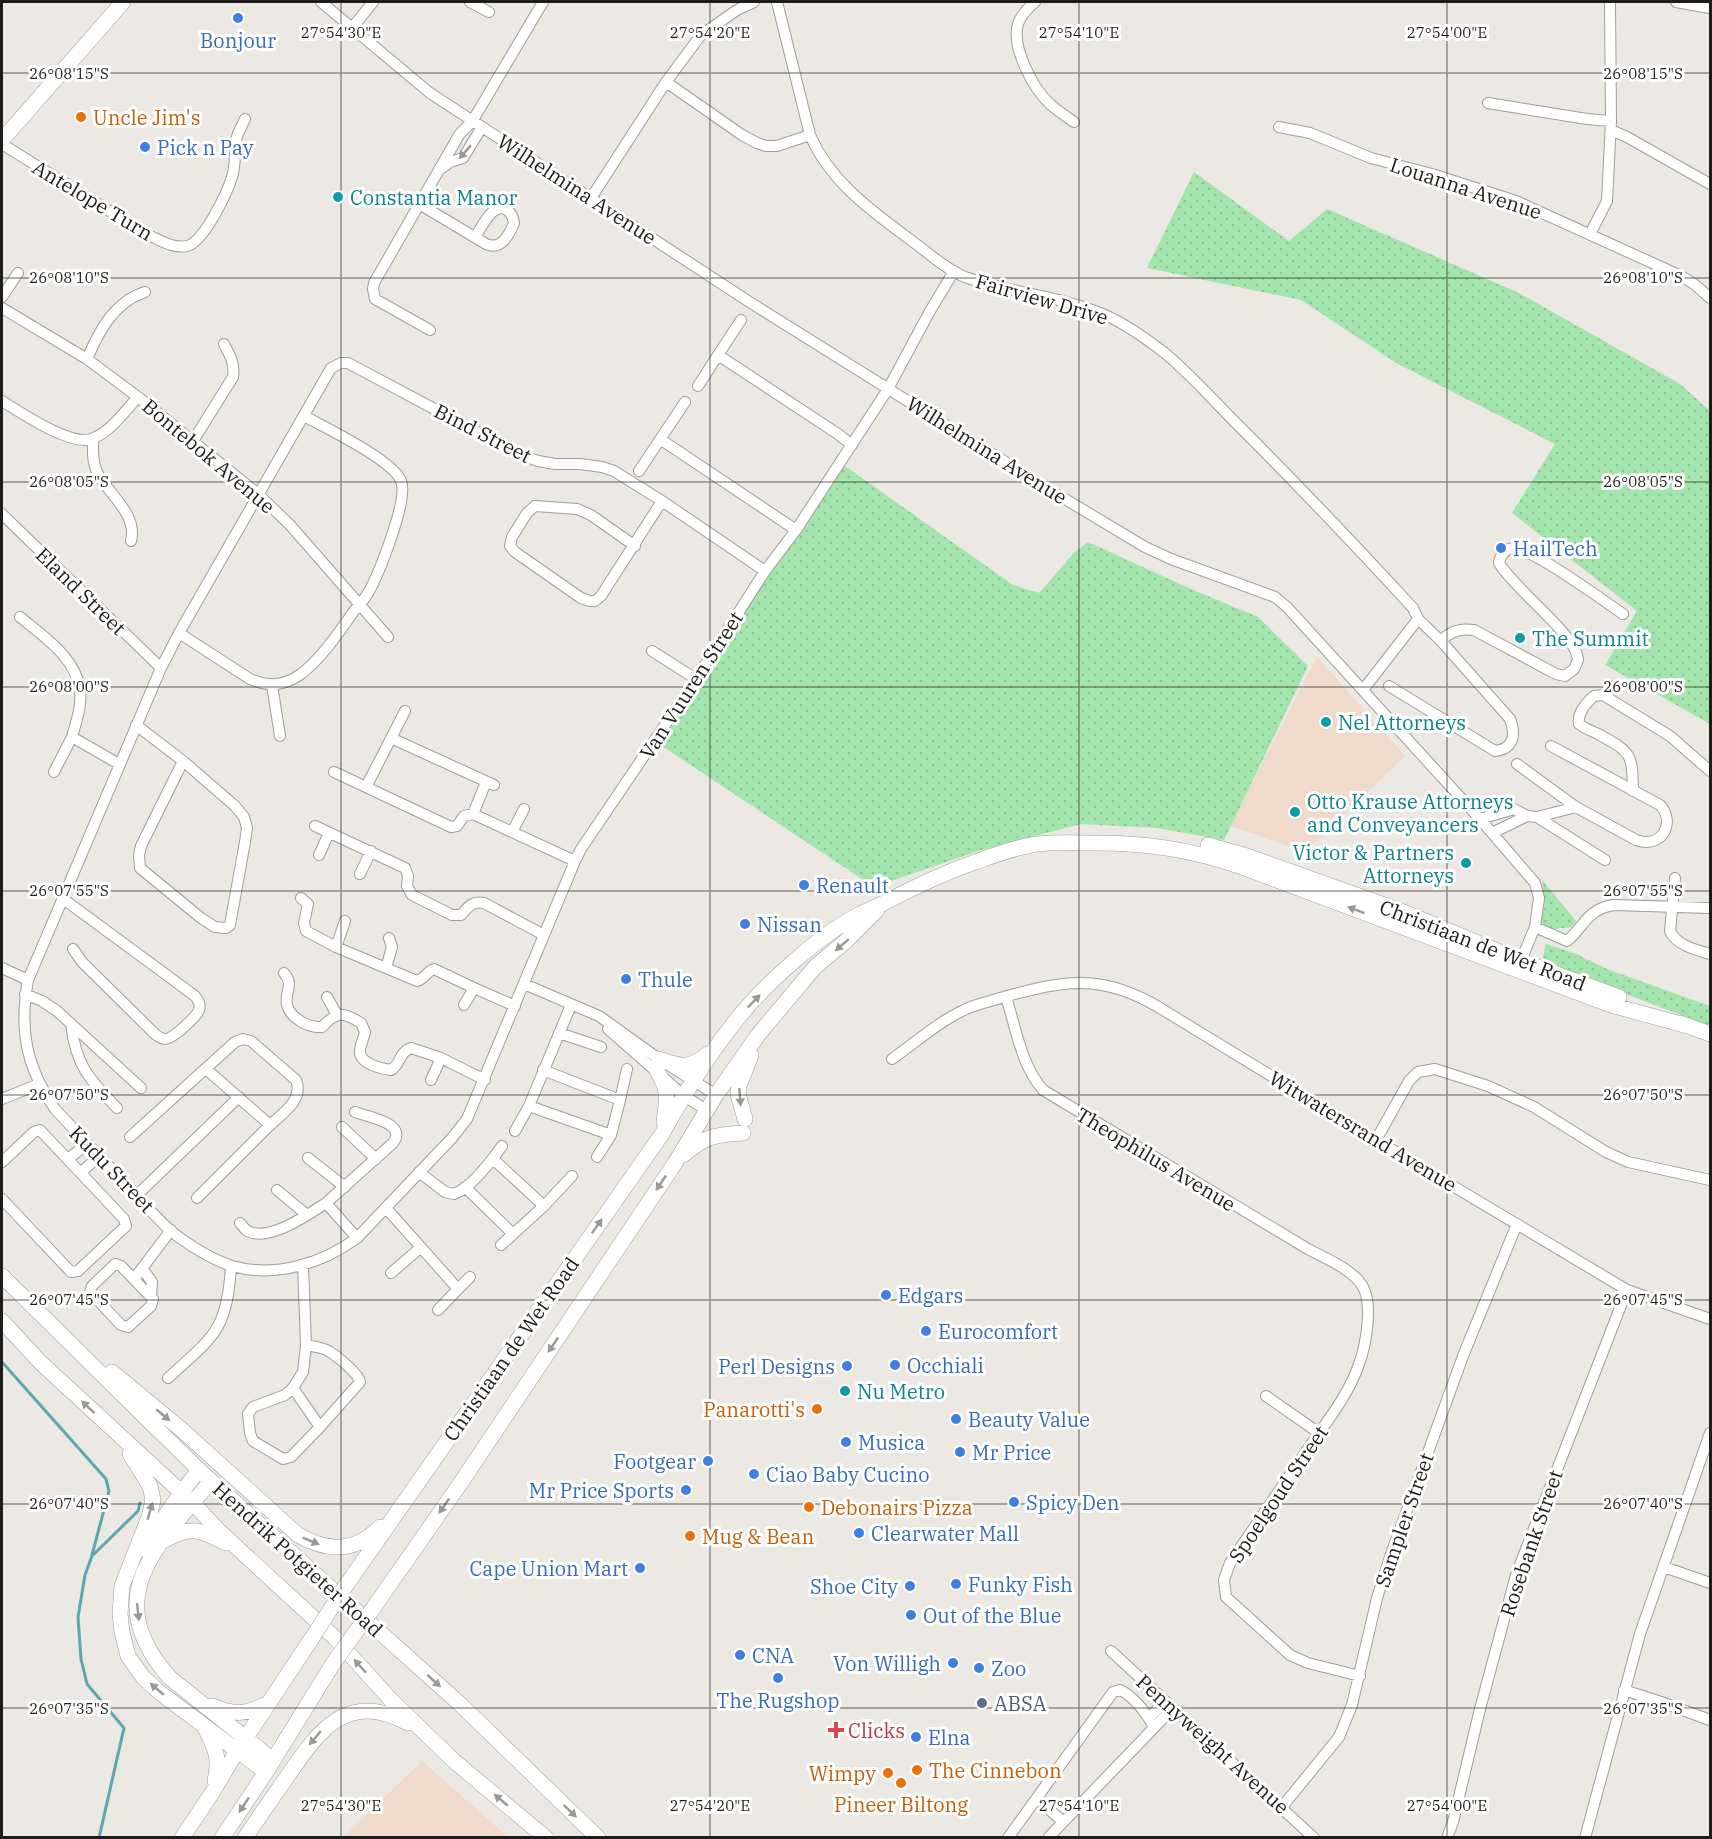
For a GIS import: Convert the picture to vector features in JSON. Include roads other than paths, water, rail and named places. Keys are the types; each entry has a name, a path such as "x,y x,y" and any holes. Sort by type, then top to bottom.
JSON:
{"main road":[{"path":"2,142 123,2"},
{"name":"Christiaan de Wet Road","path":"182,1838 347,1584 662,1134 684,1095 717,1046 743,1012 801,955 860,914 933,878 1014,849 1067,841 1144,844 1210,855 1519,966 1611,1005 1688,1026 1710,1035"},
{"name":"Christiaan de Wet Road","path":"222,1838 270,1766 334,1662 466,1474 758,1035 815,968 846,941 883,903"},
{"path":"675,1163 705,1138 744,1126 738,1100 739,1086 758,1035"},
{"path":"662,1134 667,1096 658,1065 691,1065 717,1046"},
{"name":"Hendrik Potgieter Road","path":"2,1276 199,1470 460,1704 598,1838"},
{"path":"37,1312 182,1430 298,1535 311,1542 339,1548 358,1544 386,1521 409,1490 417,1484"},
{"name":"Hendrik Potgieter Road","path":"2,1322 41,1363 334,1637 391,1700 454,1761 546,1838"},
{"path":"114,1430 142,1472 153,1495 152,1506 122,1586 120,1614 128,1656 143,1677 159,1692 237,1751 270,1766"},
{"path":"129,1566 199,1470"},
{"path":"212,1481 173,1526 146,1566 136,1594 140,1629 146,1645 170,1677 246,1738 270,1766"},
{"path":"162,1542 183,1531 201,1531 244,1552"},
{"path":"194,1696 232,1713 254,1710 269,1702"},
{"path":"246,1838 300,1757 322,1731 333,1722 355,1712 381,1712 394,1715 409,1723 454,1761"},
{"path":"204,1724 216,1748 218,1759 212,1793"}],"street":[{"name":"Wilhelmina Avenue","path":"321,2 430,93 751,303 888,389 1145,547 1171,560 1275,597 1287,607 1363,690 1492,832 1535,883 1539,898 1535,927 1519,966"},
{"path":"352,28 373,2"},
{"path":"470,2 489,12"},
{"path":"440,170 450,162 463,158 478,124 543,2"},
{"path":"591,198 666,82 701,35 737,10 754,2"},
{"name":"Fairview Drive","path":"777,2 810,135 831,171 854,196 963,276 1105,315 1167,355 1316,504 1413,608 1419,619 1442,641 1510,719 1514,728 1514,736 1508,746 1495,751 1389,686"},
{"path":"1035,2 1023,14 1018,25 1016,35 1018,48 1026,69 1040,93 1051,105 1074,122"},
{"path":"1590,234 1607,201 1611,126 1610,2"},
{"path":"1676,2 1710,8"},
{"path":"666,82 757,143 777,146 810,135"},
{"path":"1488,103 1587,119 1611,126 1710,184"},
{"name":"Antelope Turn","path":"2,142 148,235 165,243 186,246 193,244 203,233 228,189 234,167 236,138 245,119"},
{"path":"430,330 375,299 374,283 421,205 462,129 478,124"},
{"name":"Louanna Avenue","path":"1279,128 1310,133 1371,158 1432,174 1516,201 1681,276 1710,298"},
{"path":"421,205 475,237"},
{"name":"Van Vuuren Street","path":"467,1119 575,861 765,571 796,530 888,389 954,271"},
{"path":"2,297 18,273"},
{"path":"87,359 112,314 134,296 145,292"},
{"name":"Bontebok Avenue","path":"2,308 87,359 258,494 290,525 388,637"},
{"path":"698,386 741,321"},
{"path":"193,441 233,377 235,369 233,361 224,344"},
{"path":"718,355 852,445"},
{"name":"Bind Street","path":"327,373 337,364 348,363 521,455 546,462 602,467 614,471 765,571"},
{"name":"Kudu Street","path":"327,373 161,668 28,980 25,994 24,1033 34,1072 55,1109 171,1230 205,1254 231,1266 275,1269 303,1265 342,1249 357,1238 386,1208 467,1119"},
{"path":"2,401 71,439 93,440 113,424 138,397"},
{"path":"639,471 685,402"},
{"path":"179,633 250,679 272,685 292,679 302,673 338,633 367,595 388,544 404,492 401,481 388,465 304,416"},
{"path":"660,439 796,530"},
{"path":"93,440 97,473 128,518 132,528 131,541"},
{"path":"635,546 591,515 577,508 541,506 535,506 527,513 510,544 515,552 580,598 596,601 635,546 662,501"},
{"name":"Eland Street","path":"2,514 161,668"},
{"path":"1442,641 1454,632 1474,630 1556,675 1565,675 1574,669 1578,660 1574,646 1520,590 1499,563 1502,554 1514,548 1525,551 1546,563 1623,614"},
{"path":"20,617 68,661 78,680 80,706 72,737 54,772"},
{"path":"1363,690 1419,619"},
{"path":"652,651 696,679"},
{"path":"272,685 280,736"},
{"path":"1633,791 1632,763 1625,749 1579,724 1581,711 1594,696 1603,695 1650,723 1677,741 1710,771"},
{"path":"366,787 405,711"},
{"path":"136,725 183,760 235,806 244,817 247,828 246,842 230,925 226,928 215,927 201,918 140,868 138,862 141,846 183,760"},
{"path":"72,737 119,764"},
{"path":"391,738 490,784 473,814"},
{"path":"1517,764 1576,807 1636,840 1646,842 1662,835 1668,821 1666,811 1660,806 1551,746"},
{"path":"334,772 451,827 459,824 467,814 473,814 575,861"},
{"path":"1492,832 1532,816 1576,807"},
{"path":"512,832 524,808"},
{"path":"1480,819 1514,809 1532,816 1605,860"},
{"path":"315,826 405,868 408,876 407,886 412,896 452,915 461,915 468,905 473,903 484,903 544,935"},
{"path":"320,855 329,832"},
{"path":"360,874 371,852"},
{"path":"1675,878 1670,930 1673,937 1683,944 1710,954"},
{"path":"62,898 195,996 200,1004 199,1010 176,1035 163,1039 156,1035 86,966 73,949"},
{"path":"301,898 308,904 304,923 308,933 417,981 434,969 515,1006"},
{"path":"1535,927 1567,941 1594,911 1602,907 1613,905 1710,908"},
{"path":"336,947 345,921"},
{"path":"386,968 392,947 389,938"},
{"path":"2,968 28,980"},
{"path":"284,973 290,982 287,1005 300,1021 309,1026 322,1027 337,1014"},
{"path":"524,984 596,1014 611,1023 658,1065 684,1095 706,1110"},
{"name":"Witwatersrand Avenue","path":"892,1059 962,1011 978,1004 1035,988 1101,984 1141,997 1627,1290 1710,1320"},
{"path":"464,1005 474,988"},
{"path":"25,994 42,1001 71,1023 141,1088"},
{"path":"327,997 337,1014 356,1020 364,1027 360,1055 366,1062 391,1070 402,1053 411,1048 441,1058 484,1080"},
{"name":"Theophilus Avenue","path":"1006,997 1025,1060 1034,1079 1043,1090 1357,1278"},
{"path":"516,1131 529,1107 571,1005"},
{"path":"71,1023 74,1043 87,1075 117,1108"},
{"path":"559,1033 601,1047"},
{"path":"130,1137 235,1042 251,1041 296,1080 299,1087 294,1102 197,1198"},
{"path":"431,1080 441,1058"},
{"path":"658,1065 716,1095"},
{"path":"206,1069 270,1125"},
{"path":"597,1157 611,1135 627,1069"},
{"path":"1376,1140 1409,1082 1418,1072 1435,1069 1488,1086 1533,1107 1606,1152 1628,1162 1710,1180"},
{"path":"543,1070 620,1100"},
{"path":"2,1099 39,1084"},
{"path":"137,1196 239,1097"},
{"path":"529,1107 611,1135"},
{"path":"240,1223 247,1231 261,1234 288,1226 326,1203 396,1140 396,1130 391,1124 354,1112"},
{"path":"342,1127 376,1159"},
{"path":"2,1162 37,1130 43,1132 124,1219 126,1226 75,1272 68,1270 2,1199"},
{"path":"68,1159 87,1144"},
{"path":"419,1172 445,1192 454,1194 465,1187 493,1159 502,1146"},
{"path":"81,1172 100,1156"},
{"path":"308,1158 345,1187"},
{"path":"493,1159 544,1206"},
{"path":"501,1245 544,1206 572,1176"},
{"path":"465,1187 513,1234"},
{"path":"277,1190 307,1215"},
{"path":"326,1203 357,1238"},
{"path":"386,1208 458,1289"},
{"name":"Sampler Street","path":"1282,1808 1339,1737 1352,1705 1377,1598 1390,1557 1463,1356 1516,1224"},
{"path":"134,1279 171,1230"},
{"path":"390,1273 420,1248"},
{"path":"142,1268 152,1282 153,1303 131,1326 124,1327 90,1292 92,1286 115,1264 122,1266 151,1296"},
{"path":"303,1265 306,1345 303,1372 293,1388 285,1395 250,1409 248,1414 253,1441 279,1458 287,1459 359,1385 360,1379 330,1352 320,1347 306,1345"},
{"path":"168,1377 203,1347 219,1325 228,1304 231,1266"},
{"path":"438,1310 470,1277"},
{"name":"Spoelgoud Street","path":"1357,1278 1366,1296 1368,1314 1359,1365 1341,1401 1230,1563 1224,1580 1224,1588 1226,1597 1290,1655 1308,1663 1359,1676"},
{"name":"Rosebank Street","path":"1448,1838 1516,1575 1627,1290"},
{"path":"293,1388 320,1427"},
{"path":"1266,1396 1319,1433"},
{"path":"1585,1838 1640,1634 1708,1448 1710,1433"},
{"path":"1664,1567 1710,1583"},
{"name":"Pennyweight Avenue","path":"1111,1652 1165,1708 1314,1838"},
{"path":"1008,1838 1113,1692 1120,1690 1128,1694 1152,1722"},
{"path":"1624,1690 1710,1720"},
{"path":"1048,1838 1165,1708"},
{"path":"1037,1798 1063,1822"}],"waterway":[{"path":"2,1362 106,1479 109,1491 92,1555"},
{"path":"99,1838 124,1728 87,1684 81,1659 78,1617 85,1575 92,1556 138,1511 140,1503"}],"place":[{"name":"Bonjour","path":"238,18"},
{"name":"Uncle Jim's","path":"81,117"},
{"name":"Pick n Pay","path":"145,147"},
{"name":"Constantia Manor","path":"338,197"},
{"name":"HailTech","path":"1501,548"},
{"name":"The Summit","path":"1520,638"},
{"name":"Nel Attorneys","path":"1326,722"},
{"name":"Otto Krause Attorneys and Conveyancers","path":"1295,812"},
{"name":"Victor & Partners Attorneys","path":"1466,863"},
{"name":"Renault","path":"804,885"},
{"name":"Nissan","path":"745,924"},
{"name":"Thule","path":"626,979"},
{"name":"Edgars","path":"886,1295"},
{"name":"Eurocomfort","path":"926,1331"},
{"name":"Occhiali","path":"895,1365"},
{"name":"Perl Designs","path":"847,1366"},
{"name":"Nu Metro","path":"845,1391"},
{"name":"Panarotti's","path":"817,1409"},
{"name":"Beauty Value","path":"956,1419"},
{"name":"Musica","path":"846,1442"},
{"name":"Mr Price","path":"960,1452"},
{"name":"Footgear","path":"708,1461"},
{"name":"Ciao Baby Cucino","path":"754,1474"},
{"name":"Mr Price Sports","path":"686,1490"},
{"name":"Spicy Den","path":"1014,1502"},
{"name":"Debonairs Pizza","path":"809,1507"},
{"name":"Clearwater Mall","path":"859,1533"},
{"name":"Mug & Bean","path":"690,1536"},
{"name":"Cape Union Mart","path":"640,1568"},
{"name":"Funky Fish","path":"956,1584"},
{"name":"Shoe City","path":"910,1586"},
{"name":"Out of the Blue","path":"911,1615"},
{"name":"CNA","path":"740,1655"},
{"name":"Von Willigh","path":"953,1663"},
{"name":"Zoo","path":"979,1668"},
{"name":"The Rugshop","path":"778,1678"},
{"name":"ABSA","path":"982,1703"},
{"name":"Clicks","path":"836,1730"},
{"name":"Elna","path":"916,1737"},
{"name":"The Cinnebon","path":"917,1770"},
{"name":"Wimpy","path":"888,1773"},
{"name":"Pineer Biltong","path":"901,1783"}]}
